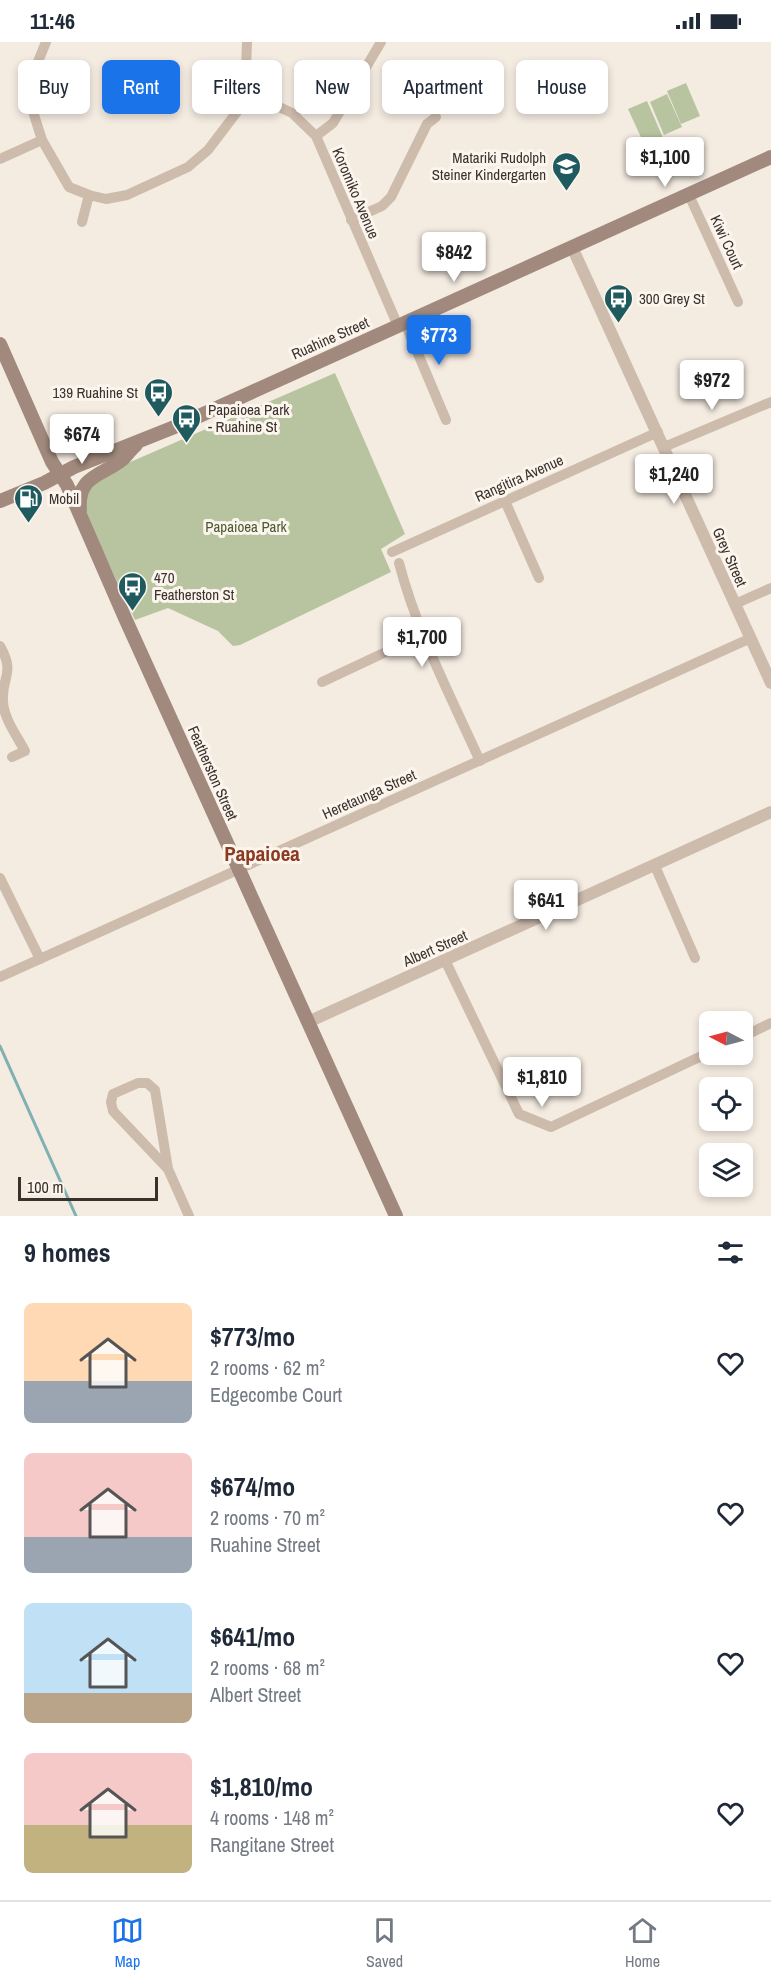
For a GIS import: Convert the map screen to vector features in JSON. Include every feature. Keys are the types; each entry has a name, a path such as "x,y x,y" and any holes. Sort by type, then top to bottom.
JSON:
{"main road":[{"name":"Ruahine Street","path":"0,501 177,426 771,157"},
{"name":"Featherston Street","path":"0,344 51,462 67,485 81,515 392,1215"},
{"path":"81,515 79,502 81,491 88,481 123,459 138,441"}],"street":[{"path":"46,42 35,69 30,102 42,140 69,187 89,195 106,199 127,195 188,167 208,150 235,114"},
{"path":"246,60 247,42"},
{"path":"316,136 333,123 381,42"},
{"name":"Koromiko Avenue","path":"282,108 292,113 316,136 351,220 446,420"},
{"path":"351,220 381,206 391,197 427,124 436,117"},
{"path":"0,159 42,140"},
{"path":"82,222 89,195"},
{"name":"Kiwi Court","path":"689,195 738,302"},
{"name":"Grey Street","path":"572,247 771,683"},
{"path":"664,447 771,402"},
{"name":"Rangitira Avenue","path":"392,552 657,432"},
{"path":"505,501 539,578"},
{"path":"399,563 408,599 422,635 480,761"},
{"path":"735,604 771,588"},
{"path":"322,682 422,635"},
{"name":"Heretaunga Street","path":"0,977 751,638"},
{"path":"0,646 8,668 3,696 4,710 25,751 12,757"},
{"name":"Albert Street","path":"308,1022 771,812"},
{"path":"655,866 695,958"},
{"path":"0,878 40,959"},
{"path":"445,960 519,1114 551,1127 699,1057"},
{"path":"753,1032 771,1023"},
{"path":"168,1169 113,1111 111,1102 113,1094 138,1083 147,1083 155,1090 168,1169 189,1216"}],"green space":[{"path":"686,83 700,116 681,124 667,91"},
{"path":"667,94 682,127 664,135 650,102"},
{"path":"647,101 664,140 646,148 628,109"},
{"name":"Papaioea Park","path":"335,373 405,534 381,549 391,572 240,645 233,646 218,631 168,608 135,620 73,487"}],"waterway":[{"path":"0,1046 76,1216"}],"place":[{"name":"Matariki Rudolph Steiner Kindergarten","path":"567,192"},
{"name":"300 Grey St","path":"618,324"},
{"name":"139 Ruahine St","path":"159,418"},
{"name":"Papaioea Park - Ruahine St","path":"187,444"},
{"name":"Mobil","path":"28,524"},
{"name":"470 Featherston St","path":"133,612"}],"district":[{"name":"Papaioea","path":"262,853"}]}
